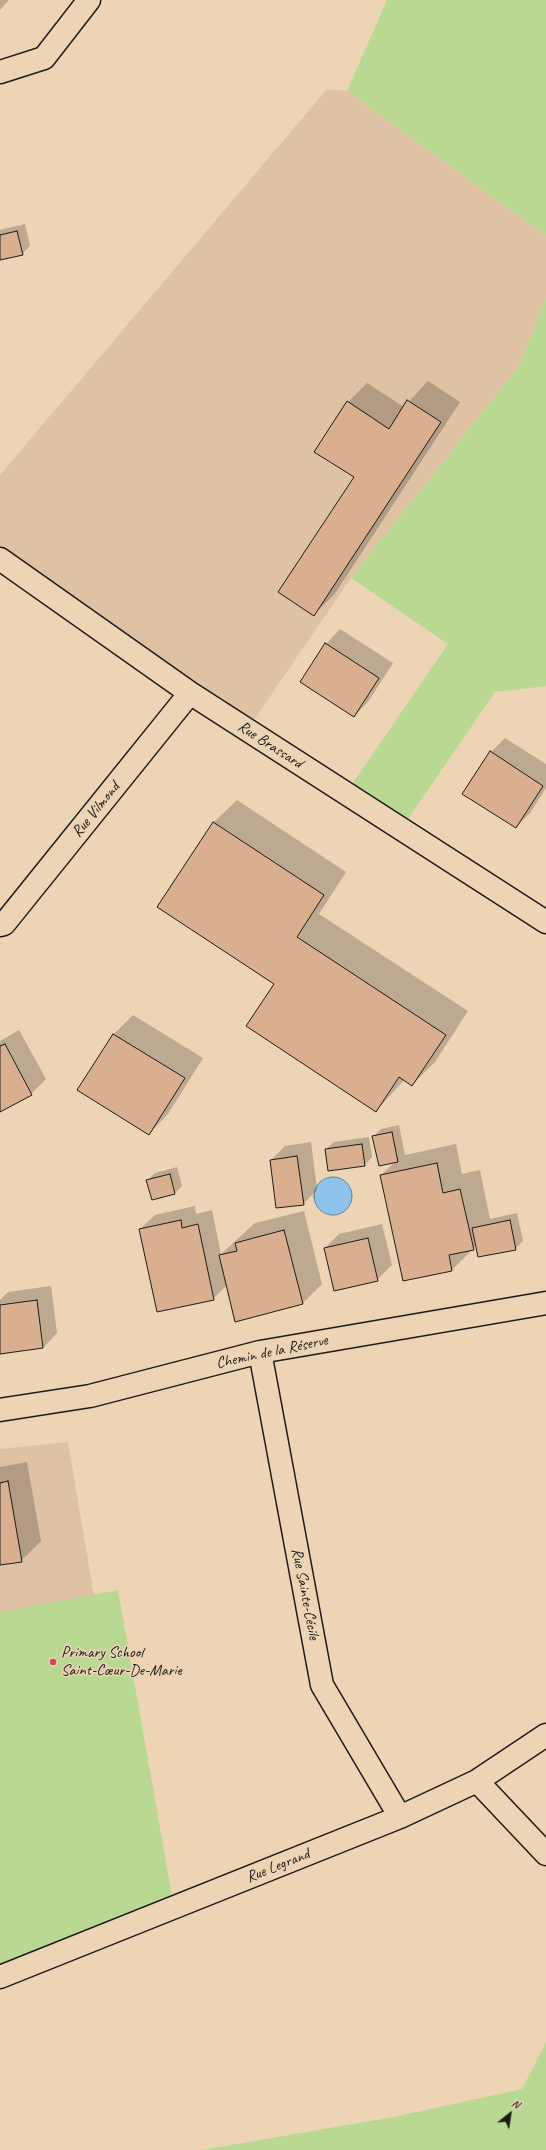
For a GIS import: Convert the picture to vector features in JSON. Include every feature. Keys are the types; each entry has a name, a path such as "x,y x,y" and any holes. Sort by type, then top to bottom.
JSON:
{"street":[{"path":"0,72 44,58 89,0"},
{"name":"Rue Brassard","path":"0,559 190,693 546,922"},
{"name":"Rue Vilmond","path":"0,925 4,924 190,693"},
{"name":"Chemin de la Réserve","path":"0,1410 90,1396 260,1352 546,1303"},
{"name":"Rue Sainte-Cécile","path":"260,1352 322,1685 400,1817"},
{"name":"Rue Legrand","path":"0,1977 400,1817 477,1781 546,1735"},
{"path":"477,1781 546,1854"}],"shaded area":[{"path":"327,89 347,91 546,236 546,298 519,366 351,578 247,730 0,559 0,475"},
{"name":"Primary School Saint-Cœur-De-Marie","path":"68,1442 141,1875 0,1941 0,1449"}],"green space":[{"path":"387,0 546,0 546,236 347,91"},
{"path":"546,298 546,686 495,692 401,829 346,793 448,644 351,578 519,366"},
{"name":"Primary School Saint-Cœur-De-Marie","path":"118,1590 174,1907 0,1977 0,1612"},
{"path":"546,2042 546,2150 202,2150 394,2117 522,2089"}],"water":[{"path":"329,1177 337,1177 347,1182 351,1189 351,1203 347,1210 337,1215 329,1215 319,1210 317,1207 314,1200 314,1192 319,1182 322,1180"}],"building":[{"path":"17,231 23,255 0,260 0,235"},
{"path":"407,400 441,422 314,616 278,592 354,477 314,452 347,401 389,429"},
{"path":"325,643 379,678 354,717 300,682"},
{"path":"490,751 543,786 516,828 462,794"},
{"path":"213,822 324,895 297,937 446,1035 412,1086 399,1077 376,1112 246,1026 274,984 157,907"},
{"path":"113,1034 185,1078 149,1135 77,1090"},
{"path":"5,1044 32,1095 0,1112 0,1046"},
{"path":"392,1132 398,1162 379,1166 372,1136"},
{"path":"362,1144 365,1166 328,1171 325,1149"},
{"path":"297,1156 304,1205 276,1208 270,1160"},
{"path":"437,1163 443,1193 460,1189 474,1250 449,1255 452,1271 403,1281 380,1175"},
{"path":"170,1174 175,1194 152,1200 146,1180"},
{"path":"181,1220 182,1228 198,1224 214,1300 157,1312 139,1229"},
{"path":"510,1220 516,1250 478,1257 472,1228"},
{"path":"284,1230 303,1304 235,1322 219,1255 237,1251 235,1243"},
{"path":"368,1238 378,1281 334,1291 324,1248"},
{"path":"37,1300 43,1348 0,1354 0,1305"},
{"path":"8,1481 22,1562 0,1565 0,1483"}],"place":[{"name":"Primary School Saint-Cœur-De-Marie","path":"53,1662"}]}
